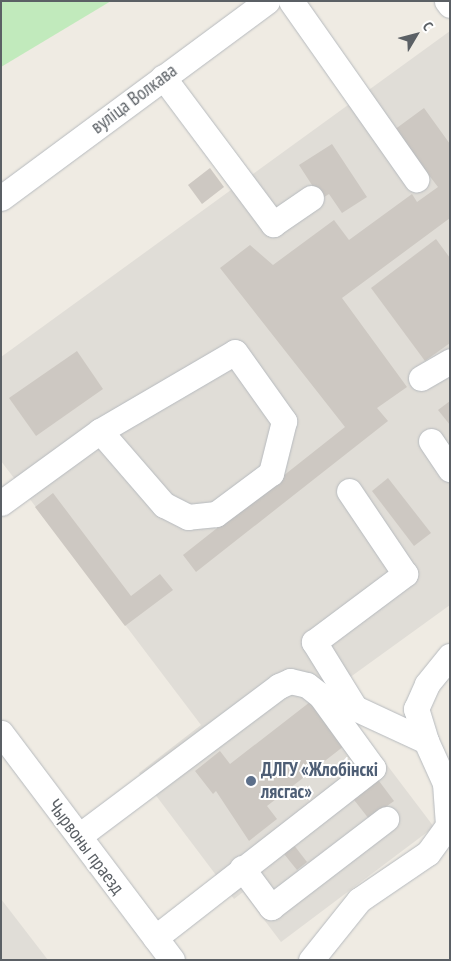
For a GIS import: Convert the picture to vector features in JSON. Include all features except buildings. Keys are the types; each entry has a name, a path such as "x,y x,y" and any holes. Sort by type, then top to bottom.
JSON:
{"street":[{"name":"вуліца Волкава","path":"1,198 267,1"},
{"path":"290,1 416,179"},
{"path":"447,1 450,5"},
{"path":"163,77 273,224 311,198"},
{"path":"1,503 100,431 235,352 284,421 270,473 216,514 188,517 164,506 100,431"},
{"path":"421,378 450,362"},
{"path":"430,441 450,469"},
{"path":"349,491 405,574 314,642 356,708 426,740"},
{"path":"311,960 359,900 428,854 444,837 448,826 445,784 426,740 416,709 427,684 450,656"},
{"path":"79,836 278,686 290,681 307,685 320,695 373,768 242,868 155,938"},
{"name":"Чырвоны праезд","path":"1,733 172,960"},
{"path":"242,868 271,907 386,818"}],"shaded area":[{"path":"450,31 450,605 331,691 434,827 281,942 243,892 234,899 139,773 201,725 1,461 1,357"},
{"path":"1,899 48,960 1,960"}],"green space":[{"path":"1,1 111,1 1,67"}],"place":[{"name":"ДЛГУ «Жлобінскі лясгас»","path":"251,781"}]}
